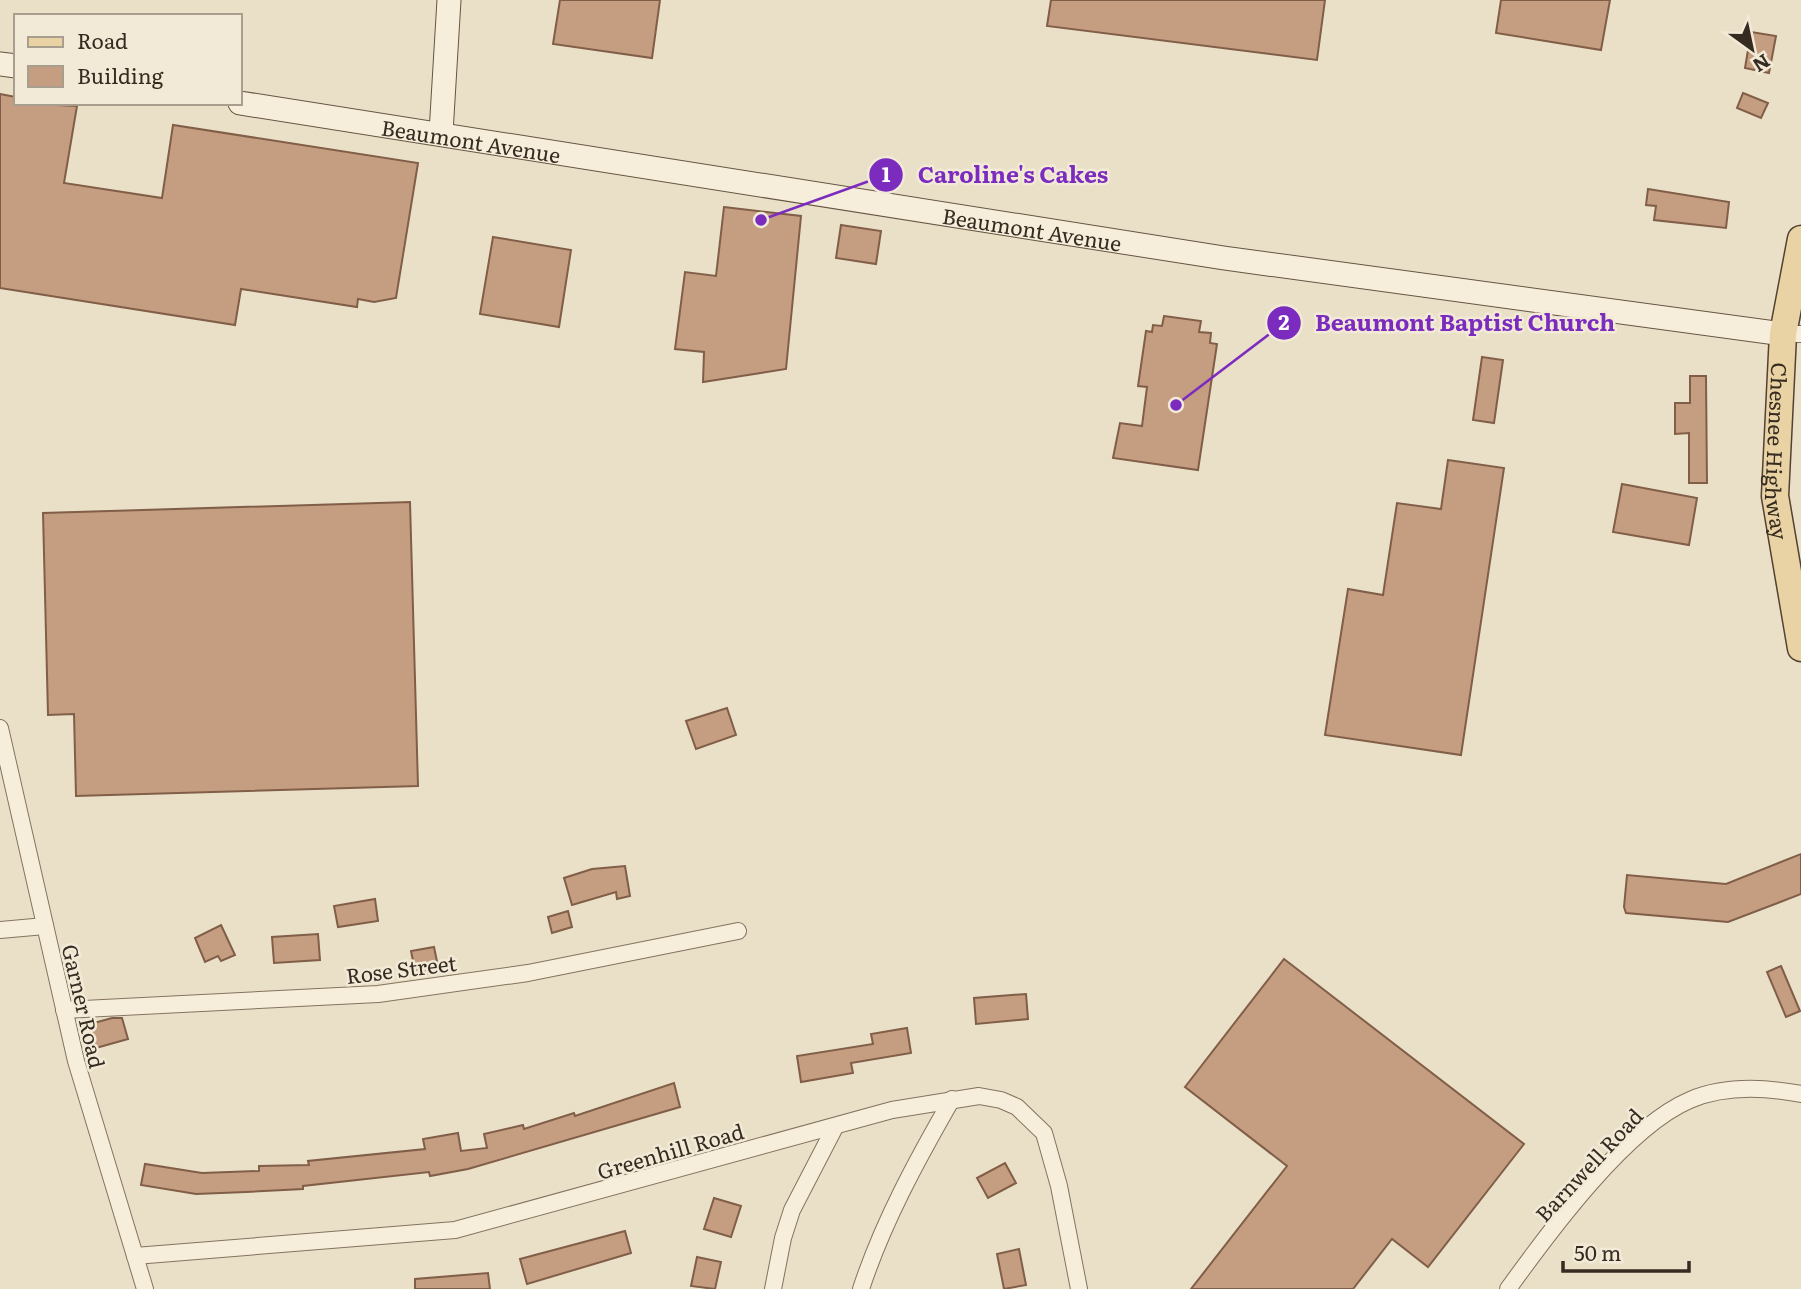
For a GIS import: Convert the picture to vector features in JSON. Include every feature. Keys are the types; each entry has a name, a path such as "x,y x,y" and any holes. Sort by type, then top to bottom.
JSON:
{"main road":[{"name":"Chesnee Highway","path":"1801,239 1774,496 1801,648"}],"street":[{"path":"440,133 449,0"},
{"name":"Beaumont Avenue","path":"242,103 1224,258 1792,334"},
{"name":"Garner Road","path":"0,728 64,1010 94,1126 145,1289"},
{"path":"0,930 45,926"},
{"name":"Rose Street","path":"64,1010 378,994 528,973 738,931"},
{"name":"Barnwell Road","path":"1508,1289 1600,1175 1664,1114 1692,1098 1726,1090 1764,1088 1801,1094"},
{"name":"Greenhill Road","path":"135,1256 454,1230 892,1110 979,1096 1001,1100 1017,1107 1044,1133 1059,1186 1079,1289"},
{"path":"861,1289 890,1215 919,1156 952,1100"},
{"path":"773,1289 783,1238 792,1210 835,1126"}],"building":[{"path":"560,0 660,0 652,58 553,44"},
{"path":"1051,0 1325,0 1317,60 1047,26"},
{"path":"1501,0 1610,0 1601,50 1496,33"},
{"path":"1751,32 1776,36 1769,73 1745,68"},
{"path":"1743,93 1768,103 1761,118 1737,108"},
{"path":"0,94 14,97 14,105 77,106 64,183 162,198 173,125 418,163 396,298 374,302 358,299 357,307 241,289 235,325 0,288"},
{"path":"1648,189 1729,202 1726,228 1654,220 1656,206 1646,205"},
{"path":"724,207 801,216 786,369 703,382 704,352 675,349 685,272 716,276"},
{"path":"841,225 881,231 876,264 836,258"},
{"path":"493,237 571,250 559,327 480,314"},
{"path":"1164,316 1201,321 1199,332 1211,333 1210,343 1217,344 1198,470 1113,458 1120,423 1142,426 1147,387 1138,386 1146,331 1152,332 1153,325 1162,326"},
{"path":"1482,357 1503,360 1494,423 1473,420"},
{"path":"1690,376 1706,376 1707,483 1689,483 1689,433 1675,434 1675,403 1690,403"},
{"path":"1448,460 1504,468 1461,755 1325,735 1348,589 1383,595 1397,503 1441,509"},
{"path":"1622,484 1697,498 1689,545 1613,532"},
{"path":"410,502 418,786 76,796 74,714 48,715 43,513"},
{"path":"727,708 736,735 696,749 686,721"},
{"path":"1801,854 1801,894 1728,922 1626,913 1624,907 1627,875 1726,884"},
{"path":"625,866 630,896 617,899 616,892 572,905 564,878 592,869"},
{"path":"375,899 378,921 338,927 334,906"},
{"path":"568,911 572,927 552,933 548,917"},
{"path":"221,925 235,955 221,961 218,956 205,962 195,938"},
{"path":"318,934 320,960 274,963 272,937"},
{"path":"434,947 439,971 416,976 411,951"},
{"path":"1284,959 1524,1144 1428,1267 1392,1239 1353,1289 1191,1289 1287,1166 1185,1087"},
{"path":"1781,966 1800,1011 1786,1017 1767,972"},
{"path":"1026,994 1028,1019 976,1024 974,998"},
{"path":"122,1018 128,1039 96,1048 90,1024"},
{"path":"907,1028 911,1053 851,1063 853,1073 801,1082 797,1056 873,1044 871,1034"},
{"path":"674,1083 680,1107 468,1169 430,1176 429,1172 303,1186 303,1189 246,1192 196,1194 141,1185 145,1164 202,1173 259,1171 259,1166 309,1165 308,1161 425,1149 423,1139 458,1133 461,1151 487,1148 484,1134 523,1125 524,1129 574,1113 575,1116"},
{"path":"1005,1163 1016,1183 988,1198 977,1178"},
{"path":"714,1198 741,1206 731,1237 704,1229"},
{"path":"625,1231 631,1253 527,1284 520,1259"},
{"path":"1019,1249 1026,1285 1004,1289 997,1254"},
{"path":"697,1257 721,1262 715,1289 691,1286"},
{"path":"488,1273 490,1289 415,1289 415,1279"}],"place":[{"name":"Caroline's Cakes","path":"761,220"},
{"name":"Beaumont Baptist Church","path":"1176,405"}]}
